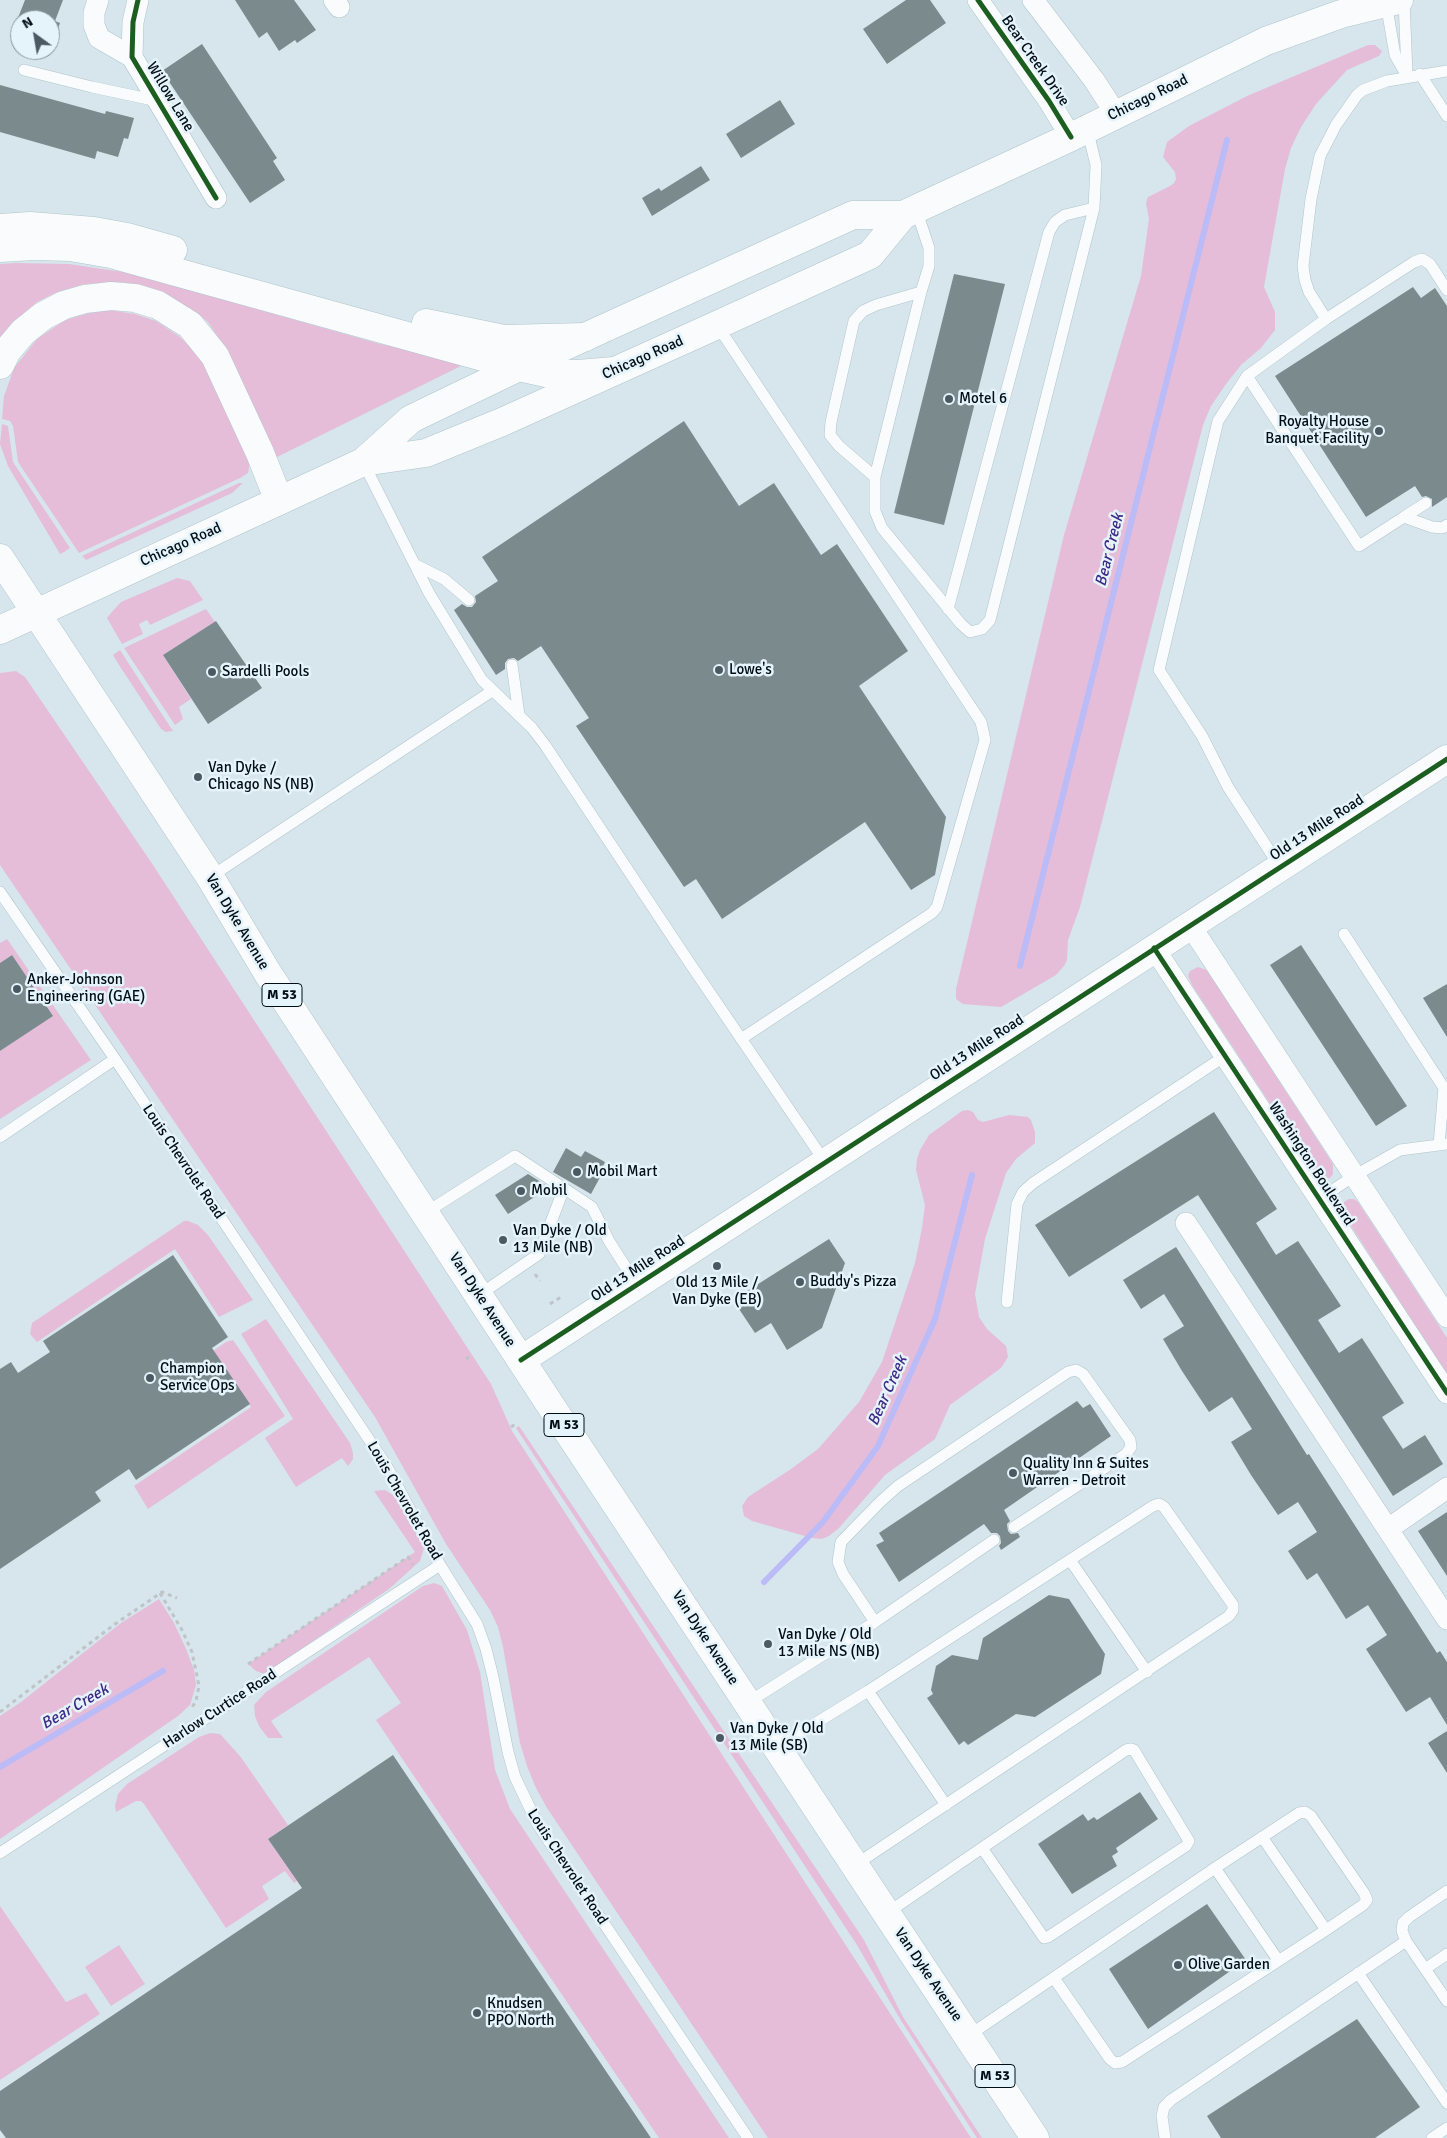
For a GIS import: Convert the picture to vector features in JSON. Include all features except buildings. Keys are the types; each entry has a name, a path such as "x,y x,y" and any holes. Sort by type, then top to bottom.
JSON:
{"main road":[{"name":"Chicago Road","path":"0,630 363,462 411,418 853,215 909,212 1079,133 1266,41 1341,14 1395,1"},
{"name":"Chicago Road","path":"363,462 426,454 502,422 870,255 909,212"},
{"path":"0,228 30,226 61,228 127,237 443,327 490,337 520,339 585,337"},
{"path":"0,248 34,246 70,247 111,254 519,367 546,372 578,374 614,371"},
{"path":"0,365 7,351 23,332 43,316 64,305 86,299 111,296 135,298 158,305 190,325 215,356 260,453 279,501"},
{"name":"Van Dyke Avenue","path":"0,558 210,877 267,972 521,1360 1036,2138"},
{"name":"Old 13 Mile Road","path":"521,1360 1447,759"}],"street":[{"path":"98,0 94,13 94,25 99,38 132,58"},
{"name":"Willow Lane","path":"138,0 133,22 132,58 216,198"},
{"name":"Bear Creek Drive","path":"978,0 1049,101 1079,133"},
{"path":"1032,0 1094,80 1116,114"},
{"name":"Washington Boulevard","path":"1190,925 1447,1317"},
{"name":"Washington Boulevard","path":"1154,948 1447,1393"},
{"path":"1186,1222 1447,1619"},
{"path":"1388,1529 1447,1488"}],"lane":[{"path":"1395,1 1395,55 1407,76"},
{"path":"1395,1 1407,76"},
{"path":"24,70 92,87 158,100"},
{"path":"1326,319 1309,292 1303,266 1311,199 1320,156 1336,125 1357,95 1374,84 1407,76 1447,72"},
{"path":"1420,74 1447,116"},
{"path":"909,212 929,248 929,266 875,477 875,511 882,528 960,624 970,632 982,629 990,620 1094,208 1096,165 1079,133"},
{"path":"948,608 1049,232 1055,222 1066,215 1094,208"},
{"path":"1280,867 1228,787 1202,736 1159,670 1218,421 1246,376 1326,319 1414,262 1422,259 1430,264 1447,290"},
{"path":"875,477 839,446 830,435 831,422 854,321 863,311 876,305 921,292"},
{"path":"717,325 981,722 985,740 937,907 932,913 741,1039"},
{"path":"1246,376 1359,546 1426,503"},
{"path":"363,462 429,593 482,680 532,728 545,745 825,1162"},
{"path":"1404,517 1432,527 1442,528 1447,525"},
{"path":"416,565 444,579 468,600"},
{"path":"512,665 519,715"},
{"path":"210,877 492,690"},
{"name":"Louis Chevrolet Road","path":"0,892 115,1059 386,1465 440,1565 477,1624 493,1677 515,1777 538,1825 748,2138"},
{"path":"0,914 11,907"},
{"path":"1319,1199 1354,1176 1400,1150 1443,1144 1444,1088 1344,934"},
{"path":"1007,1302 1017,1204 1023,1192 1033,1183 1225,1056"},
{"path":"0,1137 115,1059"},
{"path":"425,1213 515,1156 592,1207 608,1241 637,1285"},
{"path":"479,1295 540,1254 564,1188"},
{"path":"874,1622 842,1574 838,1562 841,1542 898,1486 1068,1372 1076,1370 1083,1374 1130,1440 1131,1447 1126,1454 1014,1527"},
{"path":"777,1747 868,1691 1158,1504 1164,1507 1233,1605 1230,1616 855,1865"},
{"path":"748,1703 874,1622 994,1540"},
{"path":"1070,1560 1147,1672"},
{"name":"Harlow Curtice Road","path":"0,1853 440,1565"},
{"path":"868,1691 946,1805"},
{"path":"887,1913 982,1848 1131,1749 1134,1750 1189,1841 1186,1846 1044,1938 982,1848"},
{"path":"968,2036 1298,1813 1305,1812 1312,1816 1364,1893 1366,1900 1363,1905 1326,1930 1122,2062 1115,2063 1110,2060 1054,1978"},
{"path":"1262,1837 1326,1930"},
{"path":"1215,1868 1278,1960"},
{"path":"1447,1891 1403,1922 1402,1931 1406,1941 1447,2002"},
{"path":"1165,2138 1162,2116 1164,2107 1171,2100 1406,1941"},
{"path":"1425,1969 1447,1954"},
{"path":"1358,1973 1447,2103"},
{"path":"1432,2138 1447,2128"}],"path":[{"path":"550,1304 561,1297"},
{"path":"511,1427 517,1423"},
{"path":"248,1664 408,1557 422,1576"},
{"path":"0,1712 115,1624 160,1593 162,1592 177,1598"},
{"path":"160,1593 182,1630 192,1652 199,1686 196,1701 189,1712"}],"shaded area":[{"path":"1368,45 1375,45 1382,51 1379,56 1347,70 1316,104 1301,127 1291,148 1285,169 1264,287 1275,312 1275,330 1261,348 1241,365 1226,384 1211,406 1203,425 1080,907 1068,940 1067,960 1056,975 1001,1007 963,1004 956,999 956,989 1064,535 1141,276 1149,219 1146,203 1148,197 1170,186 1176,179 1175,172 1163,157 1167,142 1189,126 1247,96"},
{"path":"0,264 69,264 129,273 380,344 436,355 463,365 273,459 230,365 233,362 229,354 208,322 190,308 162,293 139,285 121,282 84,284 55,293 37,302 0,337"},
{"path":"109,310 135,314 156,321 180,337 198,355 205,364 250,460 248,473 240,478 79,553 18,462 13,426 10,421 2,419 4,396 14,368 37,339 65,320"},
{"path":"2,424 8,426 13,462 70,548 60,554 8,466 0,444"},
{"path":"239,483 243,483 232,493 86,560 82,556"},
{"path":"177,578 190,581 203,600 150,625 147,620 139,624 143,634 122,644 107,618 111,613 121,602"},
{"path":"206,609 215,622 163,655 191,699 179,707 183,719 175,725 124,648"},
{"path":"120,650 173,731 166,732 161,729 121,668 113,655"},
{"path":"16,671 25,677 153,865 491,1384 512,1431 971,2138 768,2138 547,1808 536,1788 520,1743 503,1647 498,1627 490,1610 446,1544 375,1417 0,865 0,673"},
{"path":"7,939 91,1060 0,1119 0,1051 52,1016 12,955 0,963 0,943"},
{"path":"1198,967 1207,970 1333,1164 1333,1174 1330,1178 1321,1178 1317,1175 1192,985 1188,976 1190,971"},
{"path":"968,1110 973,1112 978,1120 983,1122 1009,1115 1028,1117 1035,1132 1035,1143 1016,1159 1006,1173 985,1239 975,1294 979,1317 987,1329 1006,1346 1008,1357 1001,1368 950,1405 935,1439 885,1475 839,1528 829,1536 822,1539 812,1538 752,1521 744,1516 742,1506 748,1497 818,1449 859,1402 882,1362 915,1263 922,1228 925,1205 916,1170 920,1150 929,1135 962,1111"},
{"path":"1349,1199 1354,1199 1358,1202 1447,1338 1447,1374 1342,1212 1341,1204"},
{"path":"184,1221 198,1225 208,1235 253,1300 219,1317 175,1249 37,1342 30,1334 32,1323"},
{"path":"266,1319 350,1443 353,1453 353,1459 348,1466 342,1458 296,1487 265,1438 293,1419 241,1334"},
{"path":"233,1340 285,1416 148,1509 134,1486 251,1407 213,1351 226,1342"},
{"path":"519,1426 864,1940 903,2017 982,2138 977,2138 900,2019 857,1945 516,1428"},
{"path":"385,1490 396,1497 416,1525 424,1548 420,1561 389,1589 272,1669 264,1674 256,1671 248,1664 415,1552 374,1491"},
{"path":"434,1583 442,1586 467,1630 480,1672 495,1770 510,1809 729,2138 659,2138 376,1720 401,1703 369,1657 271,1721 283,1738 268,1738 259,1726 255,1716 254,1705 266,1692 423,1586"},
{"path":"159,1599 174,1623 194,1670 196,1685 190,1705 178,1716 0,1839 0,1716 21,1702 121,1623"},
{"path":"210,1733 220,1734 240,1756 288,1825 268,1839 297,1881 294,1883 285,1871 262,1886 269,1899 226,1928 144,1804 141,1801 136,1801 116,1812 115,1806 118,1794 127,1784 199,1737"},
{"path":"0,1906 66,2002 86,1993 100,2014 0,2080"},
{"path":"119,1945 145,1984 111,2006 85,1967"}],"waterway":[{"name":"Bear Creek","path":"1020,966 1227,140"},
{"name":"Bear Creek","path":"764,1582 823,1522 878,1446 935,1319 972,1175"},
{"name":"Bear Creek","path":"0,1767 163,1671"}],"cycle path":[{"path":"138,0 133,22 132,57 216,198"},
{"path":"978,0 1049,101 1071,137"},
{"path":"521,1360 1447,759"},
{"path":"1154,948 1447,1393"}],"place":[{"name":"Motel 6","path":"949,399"},
{"name":"Royalty House Banquet Facility","path":"1379,431"},
{"name":"Lowe's","path":"719,670"},
{"name":"Sardelli Pools","path":"212,672"},
{"name":"Van Dyke / Chicago NS (NB)","path":"198,777"},
{"name":"Anker-Johnson Engineering (GAE)","path":"17,989"},
{"name":"Mobil Mart","path":"577,1172"},
{"name":"Mobil","path":"521,1191"},
{"name":"Van Dyke / Old 13 Mile (NB)","path":"503,1240"},
{"name":"Old 13 Mile / Van Dyke (EB)","path":"717,1266"},
{"name":"Buddy's Pizza","path":"800,1282"},
{"name":"Champion Service Ops","path":"150,1378"},
{"name":"Quality Inn & Suites Warren - Detroit","path":"1013,1473"},
{"name":"Van Dyke / Old 13 Mile NS (NB)","path":"768,1644"},
{"name":"Van Dyke / Old 13 Mile (SB)","path":"720,1738"},
{"name":"Olive Garden","path":"1178,1965"},
{"name":"Knudsen PPO North","path":"477,2013"}]}
